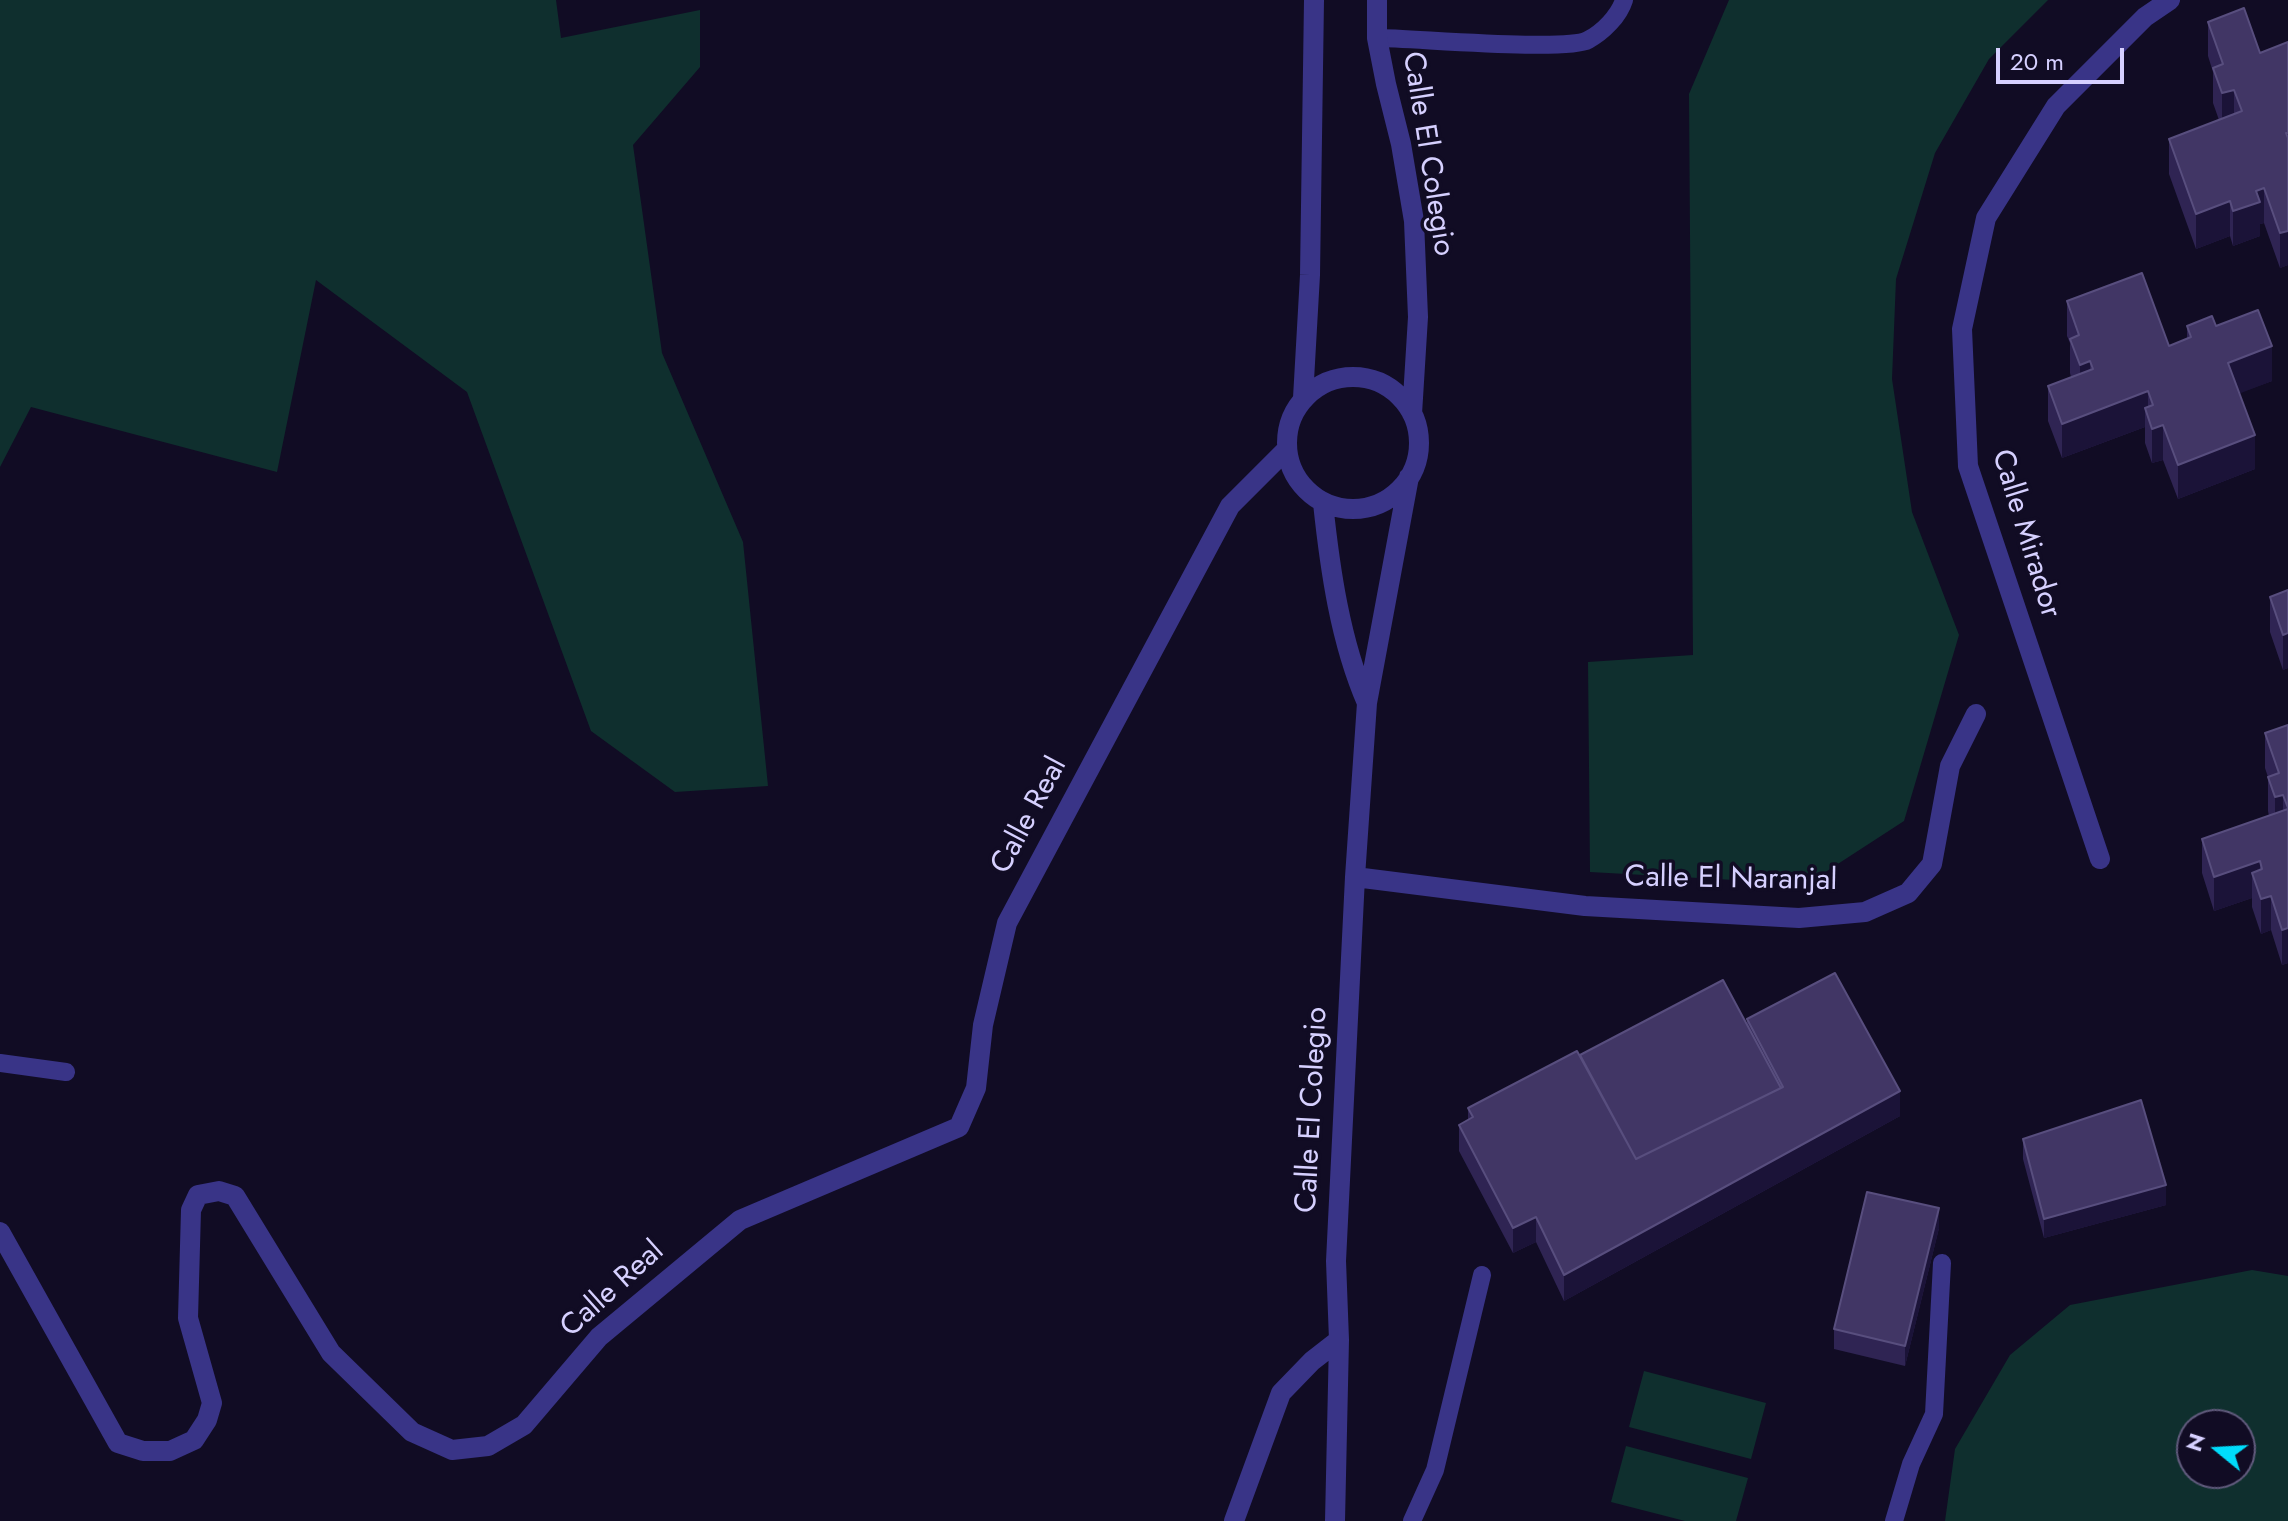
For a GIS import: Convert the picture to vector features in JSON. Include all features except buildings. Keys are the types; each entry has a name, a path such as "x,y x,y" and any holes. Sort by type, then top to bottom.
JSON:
{"street":[{"path":"1314,0 1310,275 1303,398 1290,422 1286,450 1298,481 1323,503 1338,508 1354,510 1386,501 1409,477"},
{"name":"Calle El Colegio","path":"1335,1521 1339,1340 1336,1261 1367,703 1409,477 1417,462 1419,446 1412,414 1418,317 1414,221 1401,144 1377,38 1377,0"},
{"name":"Calle Mirador","path":"2100,859 1968,466 1962,329 1986,218 2056,106 2145,17 2170,0"},
{"path":"1303,398 1330,380 1362,377 1392,389 1404,400 1412,414"},
{"name":"Calle Real","path":"0,1232 118,1443 143,1451 170,1451 194,1440 207,1420 212,1403 188,1318 191,1210 198,1195 219,1191 235,1196 331,1353 412,1432 452,1450 488,1446 524,1425 599,1337 740,1220 959,1127 976,1088 983,1025 1007,923 1230,506 1286,450"},
{"name":"Calle El Colegio","path":"1323,503 1330,564 1341,617 1356,678 1367,703"},
{"name":"Calle El Naranjal","path":"1355,877 1585,906 1799,918 1865,912 1908,893 1932,864 1950,766 1976,714"},
{"path":"1234,1521 1281,1393 1312,1361 1339,1340"}],"lane":[{"path":"1377,38 1555,45 1586,41 1620,13 1624,0"},
{"path":"0,1063 66,1072"},
{"path":"1894,1521 1911,1464 1934,1414 1942,1263"},
{"path":"1412,1521 1435,1470 1482,1275"}],"green space":[{"path":"0,0 556,0 561,38 700,10 700,67 633,145 662,353 743,542 768,786 675,792 591,731 467,392 316,280 277,472 31,407 0,467"},
{"path":"1729,0 2048,0 1989,59 1935,153 1896,279 1892,379 1912,512 1959,635 1904,821 1807,884 1590,872 1588,662 1693,655 1689,94"},
{"path":"2252,1270 2288,1276 2288,1521 1945,1521 1955,1449 2010,1355 2070,1305"},
{"path":"1644,1371 1766,1403 1751,1459 1629,1427"},
{"path":"1626,1446 1748,1478 1736,1521 1685,1521 1611,1502"}]}
